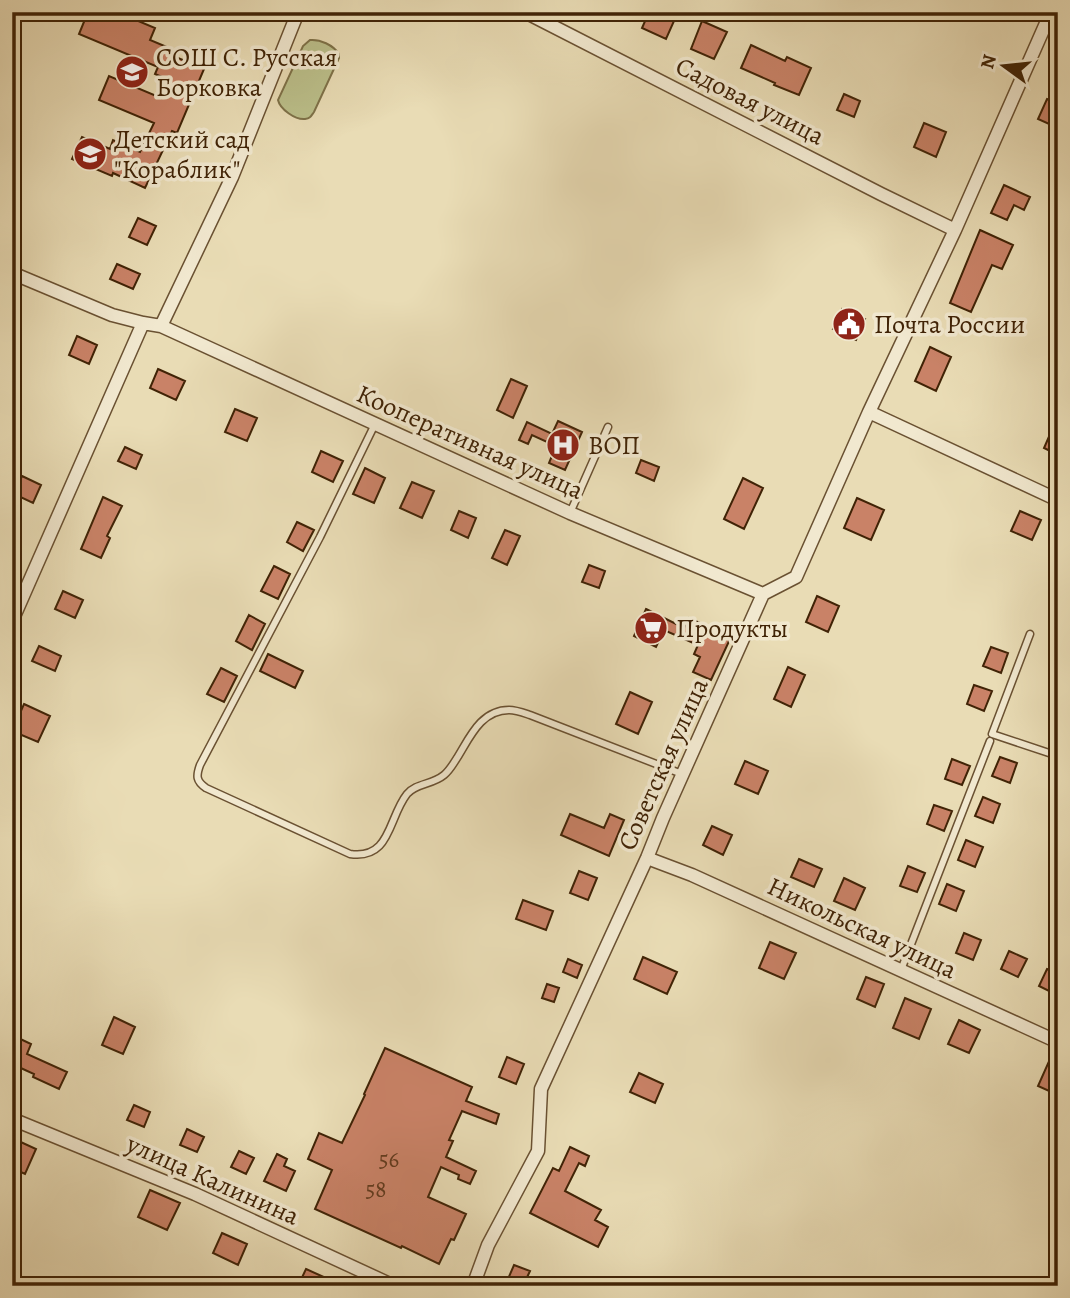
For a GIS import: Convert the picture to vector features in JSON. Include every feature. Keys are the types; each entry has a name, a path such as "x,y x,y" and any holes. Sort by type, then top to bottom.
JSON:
{"street":[{"path":"161,326 232,177 298,12"},
{"name":"Садовая улица","path":"525,12 955,230"},
{"path":"763,594 796,577 869,412 955,230 1051,12"},
{"path":"12,273 112,315 143,323 12,621"},
{"name":"Кооперативная улица","path":"143,323 161,326 570,513 763,594"},
{"path":"869,412 1058,500"},
{"name":"Советская улица","path":"473,1286 488,1245 538,1151 541,1089 647,858 763,594"},
{"name":"Никольская улица","path":"647,858 692,875 1058,1042"},
{"name":"улица Калинина","path":"12,1119 195,1194 394,1286"}],"lane":[{"path":"375,424 320,537 200,765 196,775 198,783 350,854 363,856 377,850 405,797 413,788 436,781 447,772 476,727 491,714 510,710 530,715 682,774"},
{"path":"570,513 608,427"},
{"path":"1030,634 992,734 1058,756"},
{"path":"901,970 990,741"}],"green space":[{"path":"310,40 330,45 339,54 339,58 311,117 301,119 285,110 278,100 303,46"}],"building":[{"path":"88,12 117,12 155,28 150,40 174,50 171,55 204,69 177,133 172,131 145,188 113,173 112,176 72,159 82,137 110,149 113,140 140,152 154,123 99,100 109,76 161,98 169,80 155,74 158,67 79,34"},
{"path":"649,12 678,12 666,39 642,28"},
{"path":"702,21 727,32 714,59 691,49"},
{"path":"751,45 785,61 787,57 811,68 799,95 741,68"},
{"path":"844,94 860,101 854,117 837,110"},
{"path":"1047,99 1058,104 1058,128 1038,119"},
{"path":"924,123 946,132 936,157 914,147"},
{"path":"1004,185 1030,197 1024,210 1014,205 1007,220 991,213"},
{"path":"138,218 156,226 147,245 129,237"},
{"path":"980,230 1013,245 1002,269 992,265 971,312 950,303"},
{"path":"117,264 140,274 133,289 110,279"},
{"name":"Почта России","path":"842,309 865,319 856,340 833,329"},
{"path":"77,336 97,345 89,364 69,355"},
{"path":"930,347 951,357 936,391 915,381"},
{"path":"158,369 185,381 176,400 150,388"},
{"path":"511,379 527,386 513,418 497,410"},
{"path":"235,409 257,418 247,441 225,432"},
{"path":"1058,416 1058,455 1044,448"},
{"path":"558,421 582,432 565,470 549,463 556,446 532,435 528,444 519,440 527,422 552,434"},
{"path":"125,447 142,455 136,469 118,461"},
{"path":"321,451 343,461 333,482 312,472"},
{"path":"641,460 659,467 654,481 636,473"},
{"path":"365,468 385,478 374,503 353,494"},
{"path":"22,476 41,485 33,503 14,494"},
{"path":"743,478 763,488 744,529 724,519"},
{"path":"412,482 434,491 422,518 400,508"},
{"path":"103,497 122,506 107,536 110,538 101,558 81,549"},
{"path":"857,498 884,510 871,540 844,528"},
{"path":"459,511 476,518 468,538 451,530"},
{"path":"1020,511 1041,520 1032,540 1011,531"},
{"path":"297,522 314,530 303,551 287,542"},
{"path":"505,530 520,536 507,565 492,558"},
{"path":"589,565 605,571 599,588 582,582"},
{"path":"274,566 290,574 278,599 261,591"},
{"path":"63,591 83,600 75,618 55,609"},
{"path":"817,596 839,606 828,632 806,622"},
{"path":"646,609 684,628 689,618 731,637 711,680 693,672 700,657 694,654 698,645 664,630 656,647 634,636"},
{"path":"249,615 265,624 252,650 236,641"},
{"path":"39,646 61,656 55,671 32,661"},
{"path":"991,647 1008,653 1001,673 983,666"},
{"path":"268,654 303,671 295,688 260,671"},
{"path":"788,667 805,675 791,707 774,699"},
{"path":"221,668 237,676 224,702 207,694"},
{"path":"974,685 992,691 984,711 967,704"},
{"path":"630,692 652,702 638,734 616,724"},
{"path":"24,704 50,716 38,742 12,731"},
{"path":"1000,757 1017,763 1010,783 992,776"},
{"path":"952,759 970,766 962,785 945,779"},
{"path":"745,761 768,771 758,794 735,784"},
{"path":"983,797 1000,804 993,823 975,816"},
{"path":"934,805 952,811 944,831 927,824"},
{"path":"570,814 604,828 610,814 624,820 609,856 561,835"},
{"path":"712,826 732,835 723,855 703,845"},
{"path":"966,840 983,847 975,867 958,860"},
{"path":"799,859 822,869 814,887 791,877"},
{"path":"908,866 925,873 917,892 900,886"},
{"path":"579,871 597,878 588,900 570,893"},
{"path":"844,878 865,888 855,910 834,901"},
{"path":"947,884 964,891 956,911 939,904"},
{"path":"523,900 553,911 546,930 516,919"},
{"path":"964,933 981,940 973,960 956,953"},
{"path":"770,942 796,953 784,979 759,968"},
{"path":"1009,951 1027,959 1018,977 1001,969"},
{"path":"643,957 677,972 667,994 634,979"},
{"path":"568,959 582,965 577,978 563,972"},
{"path":"1047,969 1058,974 1058,983 1053,993 1039,986"},
{"path":"866,977 884,984 875,1007 857,999"},
{"path":"547,984 559,988 554,1002 542,998"},
{"path":"905,998 931,1009 919,1039 893,1028"},
{"path":"114,1017 135,1027 123,1054 102,1045"},
{"path":"959,1020 980,1030 969,1053 948,1044"},
{"path":"12,1035 31,1044 27,1054 67,1072 59,1089 12,1064"},
{"path":"385,1048 472,1087 466,1101 499,1114 496,1124 462,1111 449,1140 453,1141 446,1157 476,1171 470,1184 458,1179 459,1175 441,1167 428,1197 466,1214 439,1264 315,1209 332,1170 308,1159 319,1133 342,1143"},
{"path":"507,1057 524,1064 516,1084 499,1077"},
{"path":"1050,1059 1058,1063 1058,1095 1038,1086"},
{"path":"639,1073 663,1084 655,1103 630,1092"},
{"path":"134,1105 150,1112 144,1127 127,1120"},
{"path":"187,1129 204,1137 197,1152 180,1145"},
{"path":"12,1138 36,1149 25,1174 12,1168"},
{"path":"570,1147 589,1156 585,1166 579,1163 565,1191 601,1210 595,1220 608,1227 598,1247 530,1213 553,1168 559,1171"},
{"path":"239,1151 254,1158 246,1174 231,1167"},
{"path":"277,1154 287,1159 284,1166 295,1171 286,1191 264,1181"},
{"path":"150,1190 180,1203 167,1230 138,1217"},
{"path":"222,1233 247,1244 238,1265 213,1253"},
{"path":"514,1265 530,1271 523,1286 505,1286"},
{"path":"306,1269 326,1278 322,1286 298,1286"}],"place":[{"name":"СОШ С. Русская Борковка","path":"132,72"},
{"name":"Детский сад \"Кораблик\"","path":"90,154"},
{"name":"Почта России","path":"849,324"},
{"name":"ВОП","path":"563,445"},
{"name":"Продукты","path":"651,628"}]}
